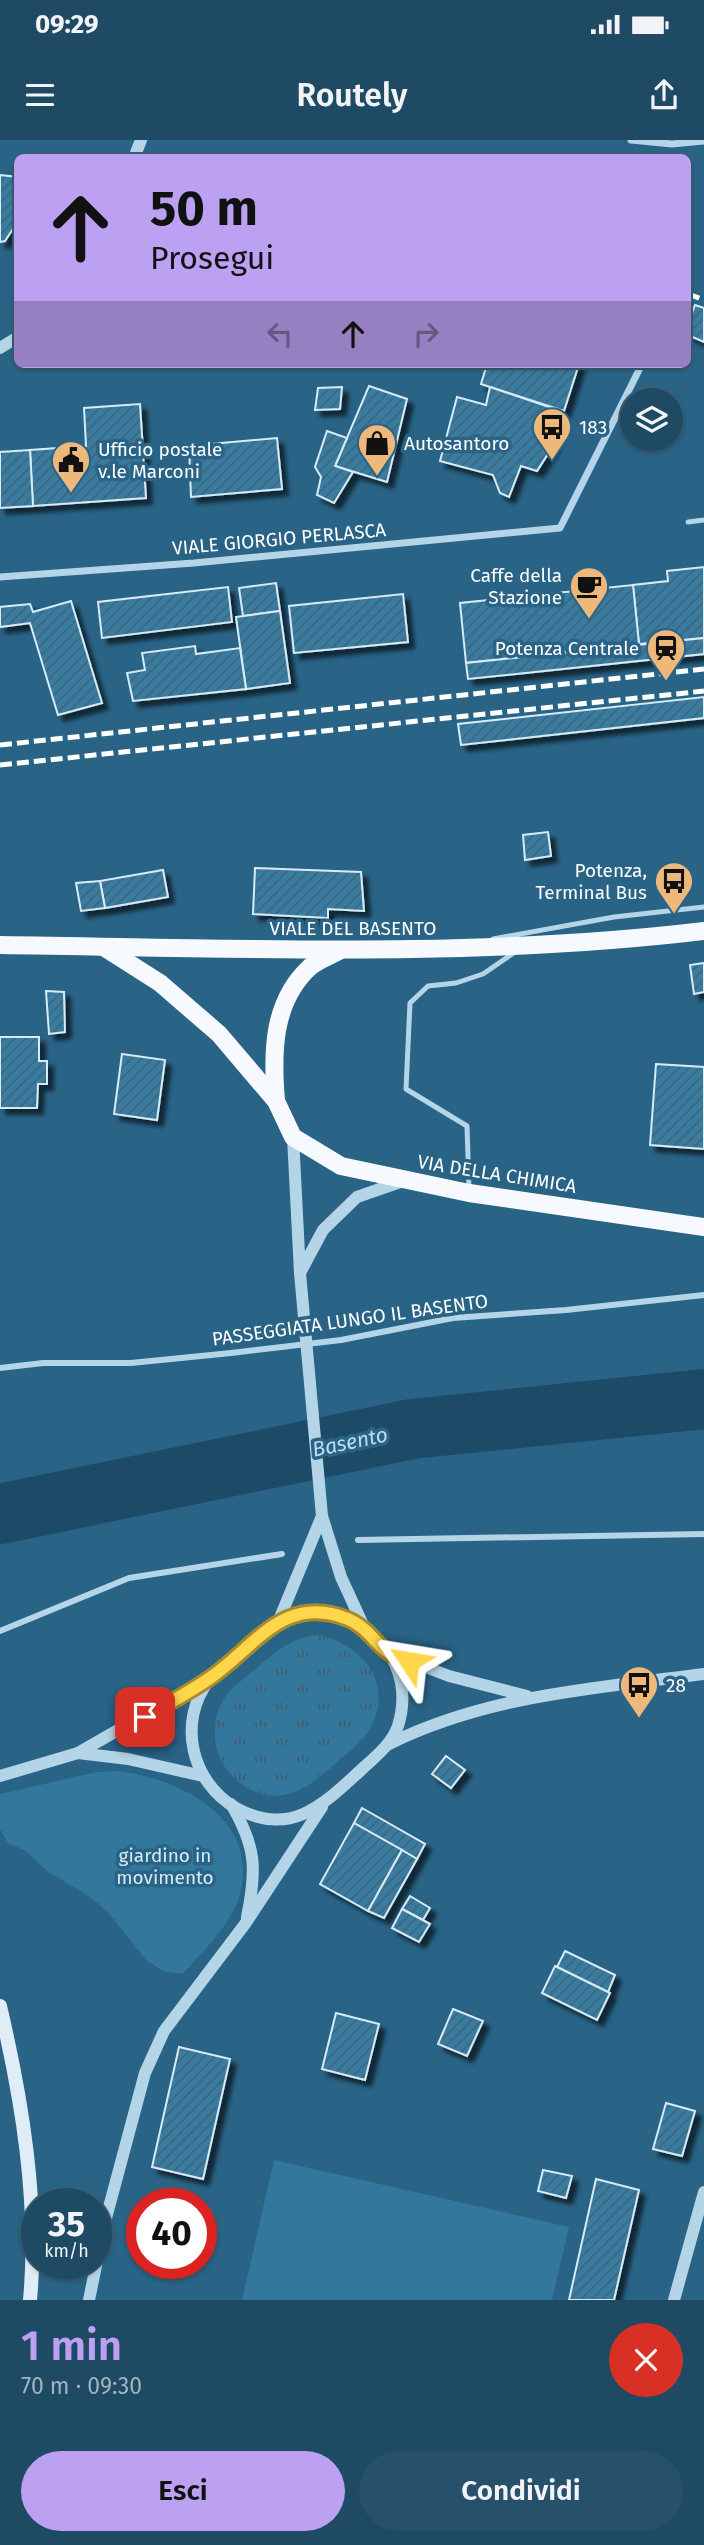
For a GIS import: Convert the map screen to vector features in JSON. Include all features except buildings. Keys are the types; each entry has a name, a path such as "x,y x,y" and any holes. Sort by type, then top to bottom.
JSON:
{"main road":[{"name":"VIALE DEL BASENTO","path":"0,945 424,950 606,943 704,931"},
{"path":"102,947 160,983 219,1034 276,1101 293,1137"},
{"path":"276,1101 274,1040 281,1014 293,988 312,965 343,950"},
{"name":"VIA DELLA CHIMICA","path":"293,1137 341,1166 403,1181 704,1227"},
{"path":"0,2006 21,2112 28,2181 30,2300"}],"street":[{"path":"631,140 673,144 704,141"},
{"name":"VIALE GIORGIO PERLASCA","path":"0,577 194,563 560,527 640,368"},
{"path":"293,1137 300,1273 322,1516 341,1577 364,1627 389,1653 397,1671 402,1708 389,1744"},
{"path":"300,1273 323,1230 357,1197 403,1181"},
{"name":"PASSEGGIATA LUNGO IL BASENTO","path":"0,1368 43,1363 131,1363 231,1353 341,1340 453,1318 566,1310 704,1295"},
{"path":"279,1620 322,1516"},
{"path":"358,1540 704,1534"},
{"path":"0,1631 129,1578 282,1554"},
{"path":"0,1776 78,1753 211,1678 279,1620 296,1614 322,1613 348,1619 364,1627"},
{"path":"389,1653 449,1676 530,1697"},
{"path":"89,2300 106,2222 145,2073 164,2031 246,1924 322,1806 389,1744 425,1726 530,1697 704,1674"},
{"path":"211,1678 194,1708 191,1726 192,1744 203,1776 214,1792 247,1813 284,1819 302,1816 322,1806"},
{"path":"78,1753 128,1759 203,1776"},
{"path":"230,1804 247,1831 253,1857 254,1884 246,1924"},
{"path":"674,2300 704,2192"}],"lane":[{"path":"688,522 704,520"},
{"path":"424,950 614,918 704,907"},
{"path":"469,1193 467,1126 406,1089 410,1003 428,986 456,983 483,974 523,946"}],"green space":[{"path":"318,1635 350,1648 371,1670 379,1700 375,1716 361,1741 313,1782 288,1794 262,1794 234,1778 220,1758 215,1735 218,1712 233,1688 272,1655 292,1642"},
{"name":"giardino in movimento","path":"117,1771 142,1775 191,1794 212,1808 228,1826 239,1848 243,1872 234,1910 214,1939 183,1974 163,1971 146,1960 107,1911 86,1894 48,1872 26,1851 8,1843 0,1829 0,1794 97,1772"},
{"path":"274,2160 569,2227 552,2300 242,2300"}],"waterway":[{"name":"Basento","path":"0,1514 412,1429 704,1399"}],"railway":[{"path":"691,295 704,300"},
{"path":"0,745 704,669"},
{"path":"0,765 704,691"}],"place":[{"name":"183","path":"552,461"},
{"name":"Autosantoro","path":"377,477"},
{"name":"Ufficio postale v.le Marconi","path":"71,494"},
{"name":"Caffe della Stazione","path":"589,620"},
{"name":"Potenza Centrale","path":"666,682"},
{"name":"Potenza, Terminal Bus","path":"674,915"},
{"name":"28","path":"639,1719"}],"route":[{"path":"145,1717 211,1678 279,1620 296,1614 313,1612 348,1619 364,1627 389,1653 409,1661"}]}
